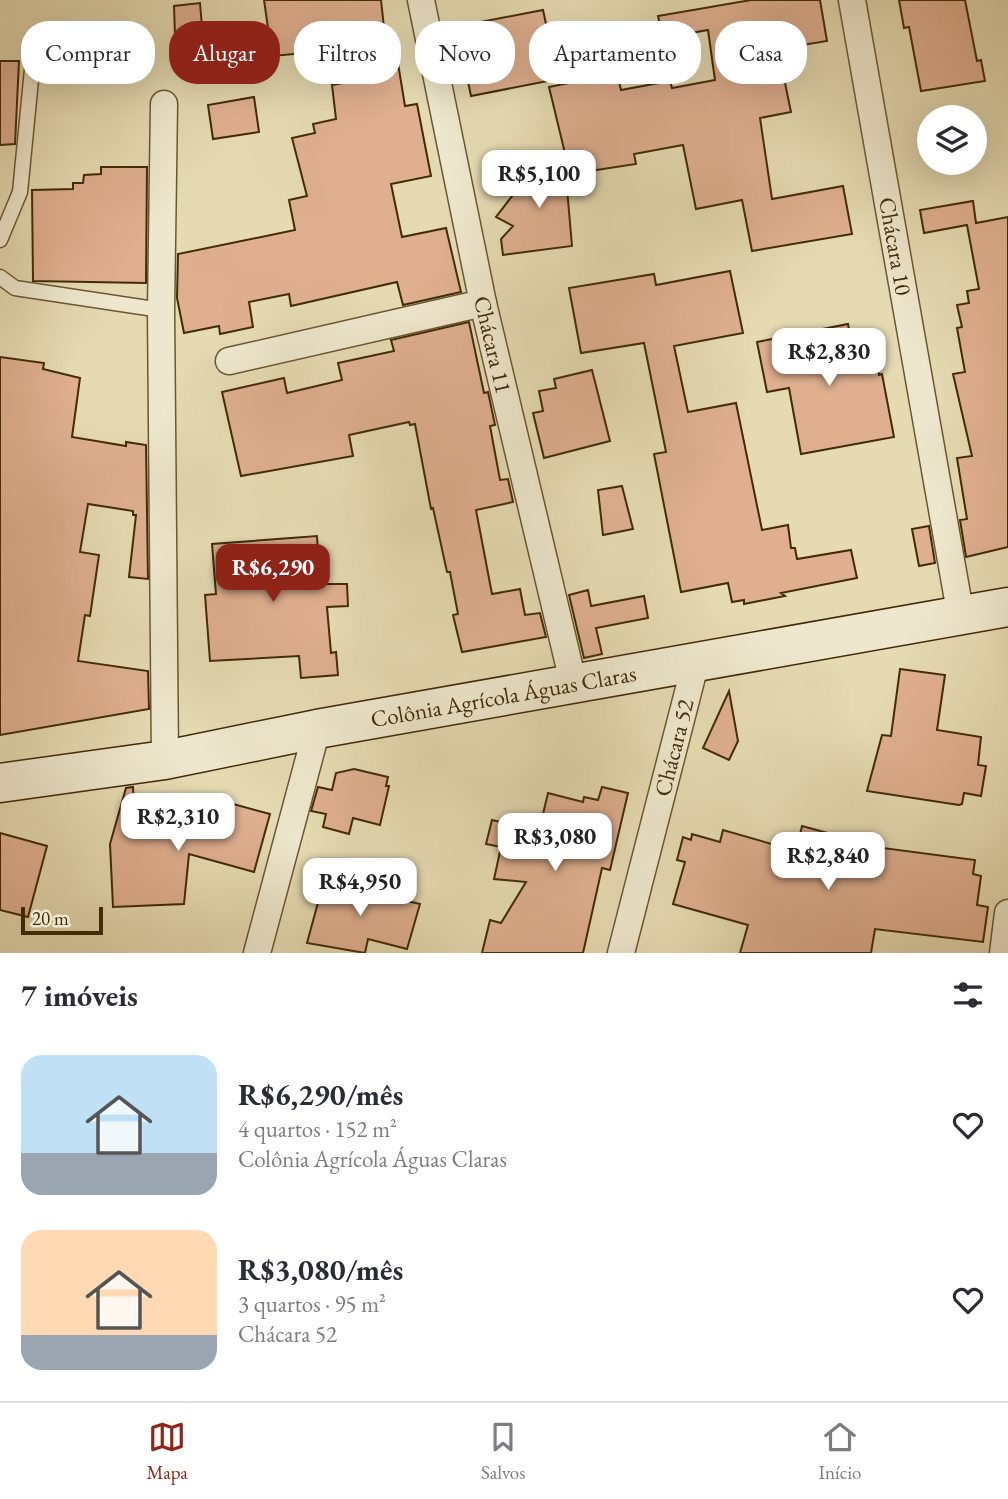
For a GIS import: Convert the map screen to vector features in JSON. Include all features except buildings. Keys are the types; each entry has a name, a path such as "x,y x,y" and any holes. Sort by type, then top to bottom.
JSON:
{"main road":[{"name":"Colônia Agrícola Águas Claras","path":"0,783 165,760 317,729 695,665 1008,607"}],"street":[{"name":"Chácara 11","path":"421,0 483,303 574,686"},
{"name":"Chácara 10","path":"852,0 961,617"},
{"path":"164,104 161,310 165,760"},
{"path":"229,361 483,303"},
{"name":"Chácara 52","path":"621,953 695,665"},
{"path":"257,953 317,729"},
{"path":"1003,953 1008,913"}],"lane":[{"path":"0,240 20,192 31,84"},
{"path":"0,277 15,288 161,310"}]}
